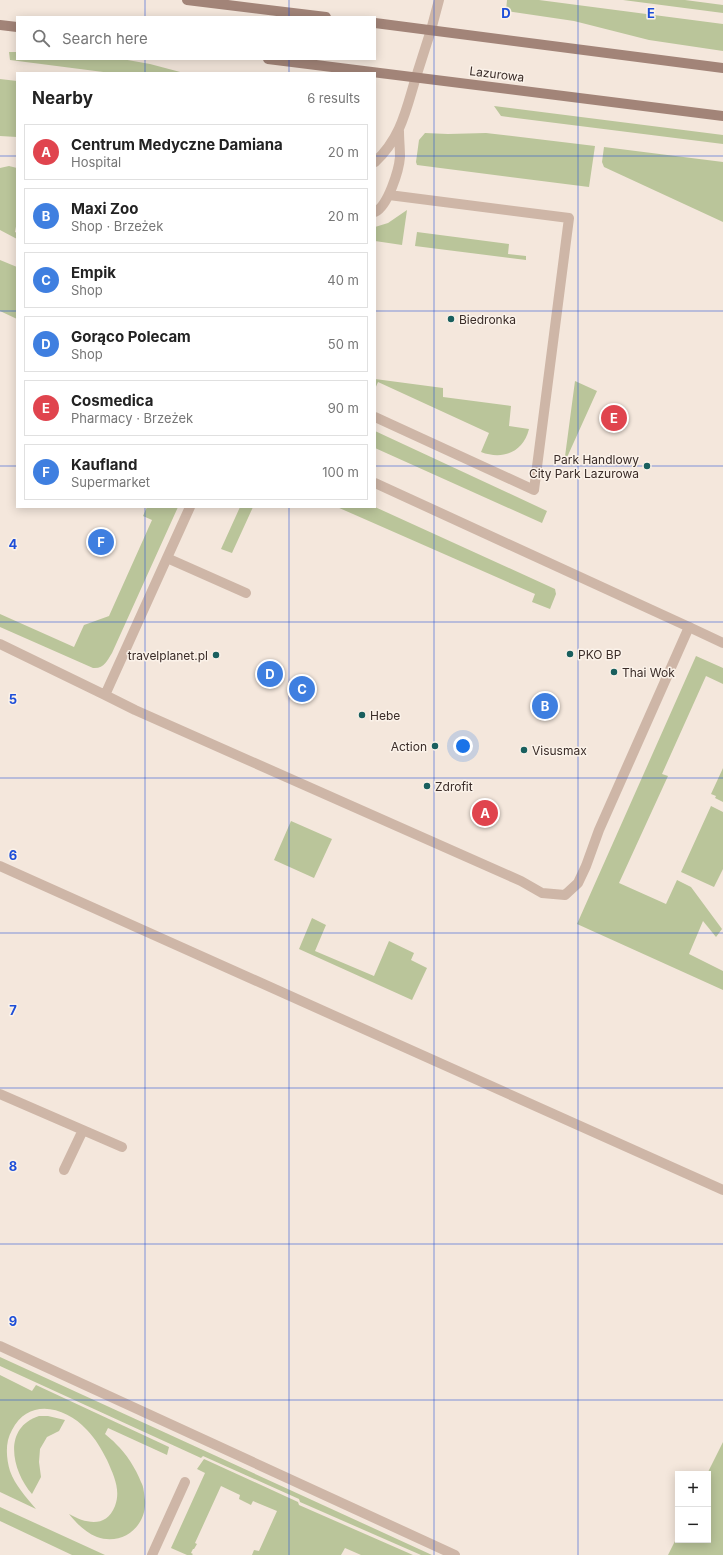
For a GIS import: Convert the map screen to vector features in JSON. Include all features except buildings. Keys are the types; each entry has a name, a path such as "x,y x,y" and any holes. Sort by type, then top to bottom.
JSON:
{"main road":[{"path":"187,0 318,16"},
{"path":"376,23 723,68"},
{"path":"0,25 16,27"},
{"name":"Lazurowa","path":"276,60 375,72"},
{"name":"Lazurowa","path":"376,72 723,116"}],"street":[{"path":"376,161 385,153 399,131 431,30 438,0"},
{"path":"376,212 385,203 389,195 400,157 399,131"},
{"path":"376,417 534,490 570,218 389,195"},
{"path":"376,483 723,643"},
{"path":"105,695 190,508"},
{"path":"167,558 246,593"},
{"path":"0,644 135,710 526,883 542,893 565,895 578,883 586,866 590,850 689,627"},
{"path":"0,866 723,1190"},
{"path":"0,1094 122,1147"},
{"path":"64,1170 83,1130"},
{"path":"0,1346 456,1555"},
{"path":"152,1555 186,1482"}],"green space":[{"path":"507,0 539,0 723,24 723,51 649,40 574,21 506,11"},
{"path":"623,0 685,0 723,5 723,13"},
{"path":"9,52 16,52 16,60 128,60 180,72 103,72 10,60"},
{"path":"0,79 16,81 16,137 0,136"},
{"path":"494,106 723,135 723,144 501,116"},
{"path":"425,133 486,133 595,146 589,187 417,165 416,162 419,140"},
{"path":"604,147 723,162 723,222 604,167 602,162"},
{"path":"9,166 16,168 16,238 0,230 0,168"},
{"path":"407,210 402,245 376,241 376,227 388,223"},
{"path":"417,232 509,244 508,254 526,256 526,260 415,246"},
{"path":"0,260 16,267 16,319 0,311"},
{"path":"376,379 443,388 443,397 511,406 509,426 529,429 522,444 511,452 504,455 497,455 481,452 489,433 378,382 376,387"},
{"path":"575,381 597,391 564,464"},
{"path":"376,431 547,511 542,523 376,448"},
{"path":"376,507 555,589 556,594 550,609 532,602 535,594 339,508"},
{"path":"147,508 178,508 112,653 103,666 93,668 0,627 0,614 74,647 84,625 109,616 152,520 143,516"},
{"path":"240,508 253,508 232,553 221,549"},
{"path":"696,656 723,668 723,684 706,676 662,774 668,776 619,883 666,904 677,880 691,887 722,929 716,937 703,921 689,954 723,971 723,990 577,924"},
{"path":"723,768 723,802 711,794"},
{"path":"711,806 723,812 723,869 714,887 681,872"},
{"path":"291,821 332,839 314,878 274,860"},
{"path":"312,918 326,925 315,951 374,976 389,941 414,953 411,960 427,968 412,1000 299,949"},
{"path":"0,1357 432,1555 421,1555 300,1502 299,1499 203,1456 201,1458 0,1366"},
{"path":"0,1375 32,1391 36,1385 169,1447 167,1455 108,1428 105,1434 127,1457 143,1486 145,1510 137,1526 131,1532 115,1539 97,1537 89,1533 69,1514 82,1520 95,1522 101,1521 111,1513 115,1506 117,1500 117,1489 107,1460 93,1437 78,1422 59,1411 38,1409 28,1413 19,1420 12,1430 8,1440 7,1455 12,1476 36,1509 0,1492"},
{"path":"39,1416 48,1416 65,1420 59,1431 47,1437 40,1449 39,1462 41,1477 32,1494 19,1474 14,1451 15,1440 19,1430 27,1422"},
{"path":"723,1442 723,1555 668,1555 675,1541 675,1543 711,1543 711,1471 708,1471"},
{"path":"204,1459 298,1502 299,1505 413,1555 361,1555 345,1548 341,1555 252,1555 254,1550 259,1551 277,1511 253,1501 251,1505 239,1499 240,1495 221,1486 195,1543 197,1544 191,1553 193,1554 187,1555 171,1548 205,1473 197,1469"},
{"path":"0,1507 105,1555 72,1555 0,1521"}],"place":[{"name":"Biedronka","path":"451,319"},
{"name":"Cosmedica","path":"614,418"},
{"name":"Park Handlowy City Park Lazurowa","path":"647,466"},
{"name":"Kaufland","path":"101,542"},
{"name":"PKO BP","path":"570,654"},
{"name":"travelplanet.pl","path":"216,655"},
{"name":"Thai Wok","path":"614,672"},
{"name":"Gorąco Polecam","path":"270,674"},
{"name":"Empik","path":"302,689"},
{"name":"Maxi Zoo","path":"545,706"},
{"name":"Hebe","path":"362,715"},
{"name":"Action","path":"435,746"},
{"name":"Visusmax","path":"524,750"},
{"name":"Zdrofit","path":"427,786"},
{"name":"Centrum Medyczne Damiana","path":"485,813"}]}
